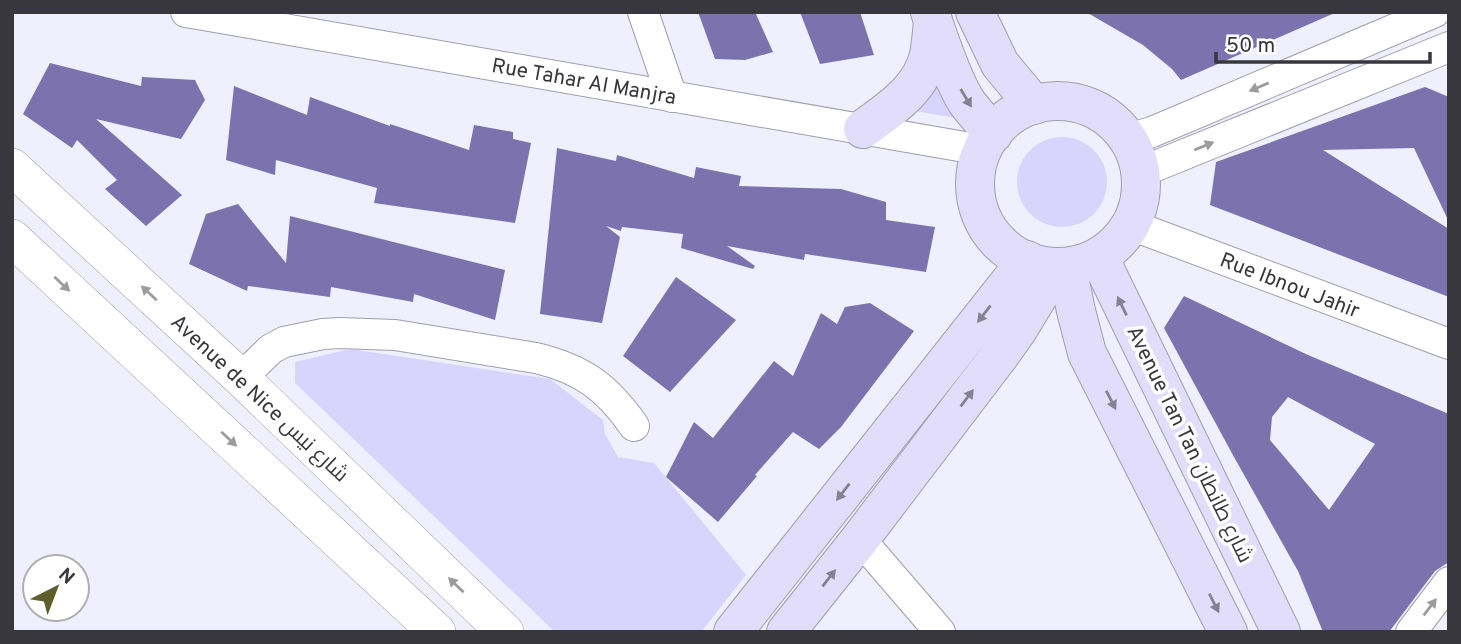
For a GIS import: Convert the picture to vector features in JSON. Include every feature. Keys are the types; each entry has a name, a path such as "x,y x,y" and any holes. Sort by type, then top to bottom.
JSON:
{"main road":[{"path":"975,12 1000,64 1034,105"},
{"path":"931,17 955,79 987,142"},
{"path":"863,129 904,98 915,85 929,55 931,17"},
{"path":"1051,101 1069,102 1102,114 1116,125 1134,155 1142,186 1140,199 1131,225 1111,248 1062,263 1012,253 989,229 977,199 975,182 978,166 987,142 1004,121 1034,105 1051,101"},
{"path":"786,632 1000,355 1062,263"},
{"path":"733,632 1062,263"},
{"path":"1062,263 1087,353 1228,632"},
{"name":"Avenue Tan Tan شارع طانطان","path":"1062,263 1281,632"}],"street":[{"name":"Rue Tahar Al Manjra","path":"186,12 263,19 672,97 863,129 987,142"},
{"path":"643,12 672,97"},
{"path":"1134,155 1152,132 1435,12"},
{"path":"1134,155 1449,47"},
{"name":"Avenue de Nice شارع نيس","path":"12,167 241,378 505,632"},
{"name":"Rue Ibnou Jahir","path":"1131,225 1449,344"},
{"path":"12,238 437,632"},
{"path":"241,378 271,349 284,342 323,334 395,335 554,362 601,388 619,404 634,426"},
{"path":"860,539 940,632"},
{"path":"1411,632 1449,582"}],"shaded area":[{"path":"930,77 956,118 909,110"},
{"path":"1062,137 1079,140 1094,150 1104,165 1107,182 1104,199 1094,214 1079,224 1062,227 1045,224 1030,214 1020,199 1017,182 1020,165 1030,150 1045,140"},
{"path":"350,349 550,379 603,420 605,434 618,457 654,463 746,575 701,632 555,632 295,383 295,362"}],"building":[{"path":"698,12 755,12 773,52 745,60 715,59"},
{"path":"800,12 860,12 874,55 820,64"},
{"path":"1086,12 1337,12 1181,80 1143,45"},
{"path":"50,63 141,86 142,77 195,80 205,100 181,139 96,119 182,195 146,226 105,189 117,180 77,140 72,148 23,114"},
{"path":"234,86 307,115 310,97 390,126 469,150 474,125 513,132 513,139 531,143 515,223 374,203 377,188 276,160 275,175 226,160"},
{"path":"1425,87 1449,97 1449,222 1414,148 1323,150 1449,229 1449,297 1210,205 1216,162"},
{"path":"557,148 616,161 617,155 694,178 696,167 741,176 739,186 841,189 886,202 886,220 935,227 926,272 805,254 804,260 727,246 755,266 753,269 681,248 683,234 622,227 621,231 606,226 620,237 602,323 540,314"},
{"path":"238,204 286,263 290,216 505,270 495,320 414,294 413,302 331,287 330,297 248,286 247,291 189,264 206,214"},
{"path":"676,277 736,320 670,392 623,356"},
{"path":"1184,296 1308,355 1449,414 1449,562 1435,571 1389,632 1323,632 1298,571 1164,328","holes":["1288,397 1375,444 1329,510 1270,440 1272,417"]},
{"path":"870,303 914,331 841,427 819,449 793,432 718,522 666,477 694,422 713,438 774,361 793,376 821,313 837,324 845,307"}]}
